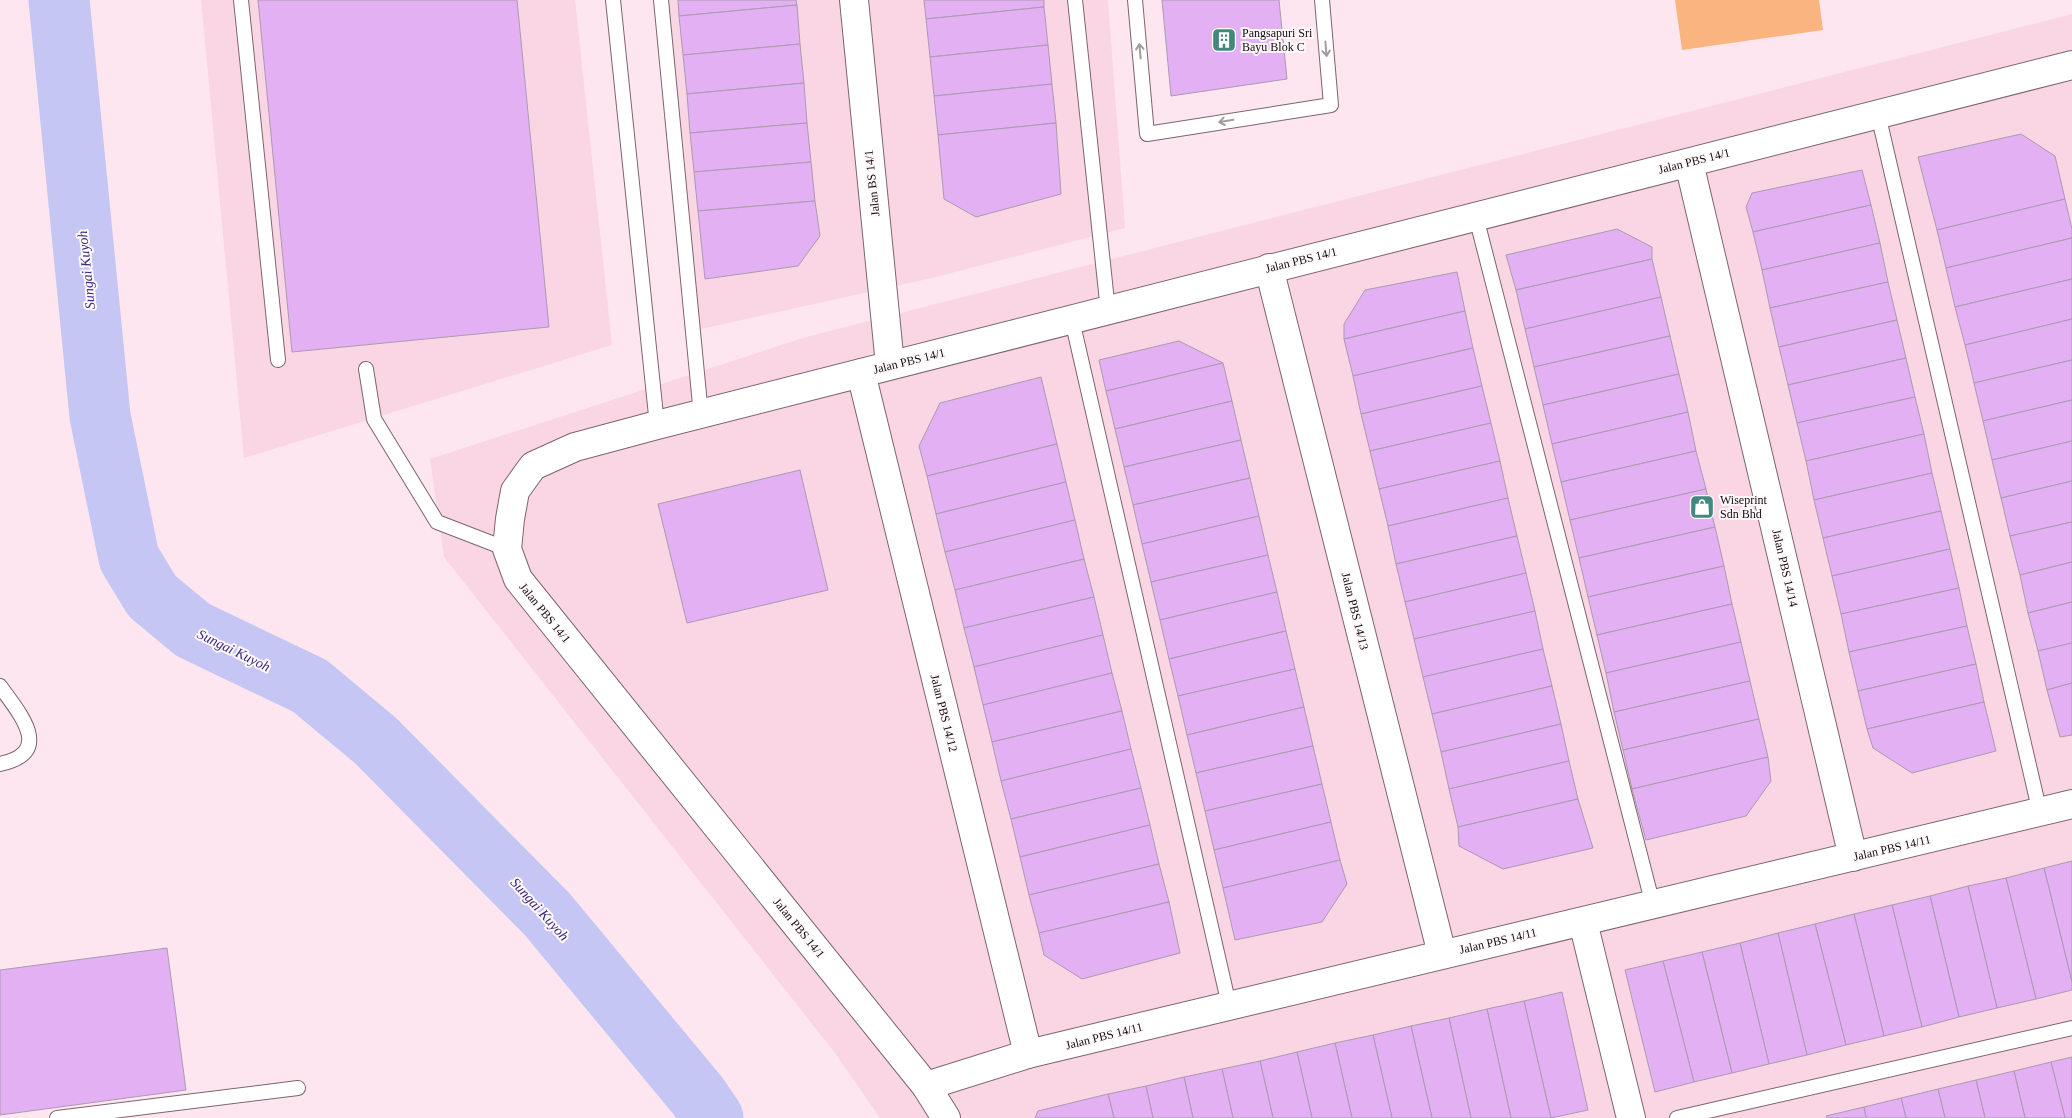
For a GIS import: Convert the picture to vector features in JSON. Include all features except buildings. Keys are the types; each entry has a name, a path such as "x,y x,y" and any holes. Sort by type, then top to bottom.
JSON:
{"street":[{"name":"Jalan BS 14/1","path":"854,0 890,365"},
{"name":"Jalan PBS 14/1","path":"946,1118 926,1086 518,578 507,549 515,491 533,466 576,447 657,425 2072,65"},
{"name":"Jalan PBS 14/14","path":"1689,163 1853,857"},
{"name":"Jalan PBS 14/13","path":"1269,268 1442,954"},
{"name":"Jalan PBS 14/12","path":"861,373 1028,1054"},
{"name":"Jalan PBS 14/11","path":"926,1086 1028,1054 2072,804"},
{"path":"1583,922 1631,1118"}],"lane":[{"path":"241,0 278,360"},
{"path":"613,0 657,425"},
{"path":"661,0 701,414"},
{"path":"1075,0 1108,311"},
{"path":"1135,0 1147,134 1331,105 1322,0"},
{"path":"1878,114 2040,813"},
{"path":"1476,217 1653,905"},
{"path":"1072,320 1229,1005"},
{"path":"366,369 374,419 437,522 507,549"},
{"path":"0,686 27,724 30,740 28,750 15,760 0,764"},
{"path":"1677,1118 2072,1028"},
{"path":"57,1118 298,1088"}],"shaded area":[{"path":"201,0 575,0 612,345 244,458"},
{"path":"658,0 1108,0 1125,228 932,278 692,331"},
{"path":"1675,0 1819,0 1823,30 1682,50"},
{"path":"2072,14 2072,1118 880,1118 835,1053 444,557 430,459 806,337"}],"waterway":[{"name":"Sungai Kuyoh","path":"59,0 100,416 129,558 152,596 193,630 310,686 376,741 547,914 698,1096 713,1118"}],"place":[{"name":"Pangsapuri Sri Bayu Blok C","path":"1224,40"},
{"name":"Wiseprint Sdn Bhd","path":"1702,507"}]}
